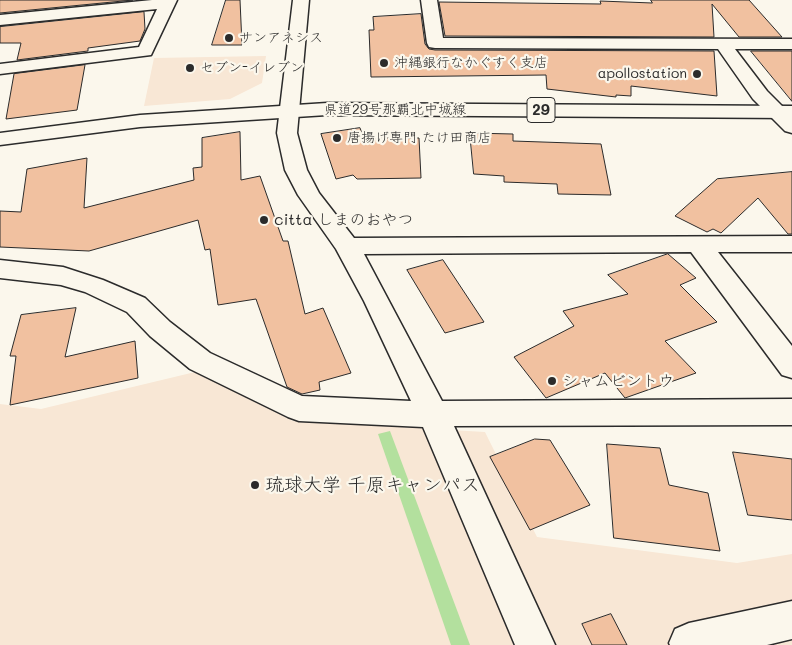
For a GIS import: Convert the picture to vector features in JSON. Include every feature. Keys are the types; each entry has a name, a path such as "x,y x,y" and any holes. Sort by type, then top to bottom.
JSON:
{"street":[{"path":"301,0 287,133 296,170 309,195 347,246 377,301 433,414 535,645"},
{"path":"429,0 435,43 792,44"},
{"path":"0,20 168,1"},
{"path":"0,69 145,51 168,1"},
{"path":"723,44 760,95 784,112 792,127"},
{"name":"県道29号那覇北中城線","path":"0,139 140,121 290,111 372,109 784,112"},
{"path":"698,244 792,367"},
{"path":"347,246 792,244"},
{"path":"0,270 62,276 94,286 119,297 136,305 160,329 200,361 299,408 433,414 792,412"},
{"path":"690,645 689,643 792,620"}],"shaded area":[{"path":"266,56 262,83 230,99 144,106 154,58"},
{"name":"琉球大学 千原キャンパス","path":"195,372 293,421 485,432 537,537 737,563 792,554 792,645 0,645 0,404 41,409"}],"green space":[{"path":"390,431 470,645 451,645 378,434"}],"building":[{"path":"0,0 133,0 0,13"},
{"path":"226,0 240,0 242,45 212,45"},
{"path":"651,0 749,0 782,37 739,37 712,4 714,37 445,36 439,2 601,4 600,1 652,3"},
{"path":"144,12 145,29 140,41 88,48 88,51 17,60 21,43 0,43 0,27"},
{"path":"421,14 425,44 429,49 435,50 714,51 717,96 631,86 631,96 616,95 616,97 547,89 546,75 371,77 369,30 374,30 373,17"},
{"path":"751,51 792,51 792,101"},
{"path":"85,65 77,110 6,119 14,74"},
{"path":"360,128 364,138 419,138 421,178 357,179 353,175 336,179 321,134"},
{"path":"240,132 241,180 260,176 283,241 288,241 305,314 323,308 351,373 319,382 320,390 302,394 287,387 256,299 218,305 210,249 205,250 198,220 89,251 0,247 0,211 21,212 27,169 87,158 84,208 194,180 193,168 202,167 202,138"},
{"path":"470,133 513,134 513,141 601,144 611,195 558,194 557,184 504,182 504,176 474,174"},
{"path":"792,172 792,234 788,234 758,198 721,233 713,229 707,232 675,216 717,179"},
{"path":"668,254 696,278 680,285 717,322 665,341 696,373 625,398 605,373 546,398 514,357 574,326 563,311 628,294 608,275"},
{"path":"443,260 484,322 445,333 407,270"},
{"path":"76,308 65,357 135,341 138,378 10,405 16,356 10,356 21,315"},
{"path":"535,439 550,440 590,505 530,530 490,457"},
{"path":"607,444 660,448 669,485 708,493 720,551 614,538"},
{"path":"733,452 792,459 792,520 748,515"},
{"path":"611,614 627,645 592,645 582,624"}],"place":[{"name":"サンアネシス","path":"229,38"},
{"name":"沖縄銀行なかぐすく支店","path":"384,63"},
{"name":"セブン-イレブン","path":"190,68"},
{"name":"apollostation","path":"697,74"},
{"name":"唐揚げ専門 たけ田商店","path":"337,138"},
{"name":"citta しまのおやつ","path":"264,220"},
{"name":"シャムビントウ","path":"552,381"},
{"name":"琉球大学 千原キャンパス","path":"255,485"}]}
